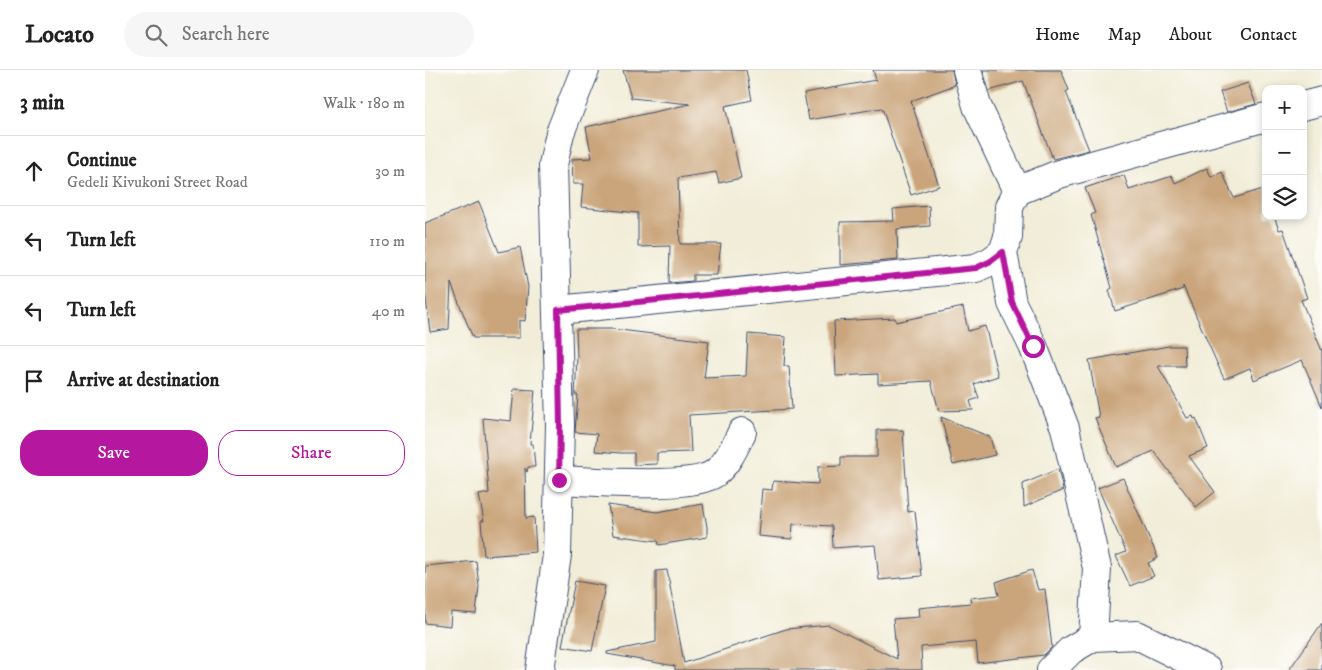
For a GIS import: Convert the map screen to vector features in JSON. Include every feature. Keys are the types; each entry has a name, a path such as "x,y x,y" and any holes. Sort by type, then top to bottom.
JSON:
{"street":[{"path":"540,670 557,555 559,480 558,310 553,165 560,133 585,70"},
{"path":"967,70 977,106 1017,191"},
{"path":"1307,105 1322,101"},
{"path":"1093,637 1097,568 1065,428 1033,346 1012,302 1003,252 1008,237 1009,206 1017,191 1059,174 1262,117"},
{"path":"558,310 976,268 991,261 1003,252"},
{"path":"559,480 632,483 692,482 714,474 726,461 742,432"},
{"path":"1051,670 1071,650 1093,637 1137,635 1207,670"}],"building":[{"path":"623,70 746,70 752,100 725,106 741,178 719,183 716,172 678,178 680,244 721,244 717,275 693,275 693,281 669,283 670,246 638,247 638,213 581,207 583,184 573,184 572,159 592,158 586,127 690,104 631,98"},
{"path":"873,70 952,70 955,85 911,101 939,186 911,195 882,108 809,120 804,93 876,80"},
{"path":"983,70 1061,70 1069,90 1066,92 1089,150 1053,159 1023,81 989,91"},
{"path":"1248,83 1256,104 1227,112 1220,92"},
{"path":"1207,168 1211,177 1222,172 1234,198 1262,189 1262,220 1275,220 1279,230 1283,229 1307,298 1301,300 1322,351 1322,407 1302,360 1254,380 1250,368 1224,379 1183,286 1183,289 1115,311 1109,290 1112,288 1091,215 1095,213 1085,188 1124,175 1129,190 1172,176 1175,183"},
{"path":"479,202 499,252 520,247 528,287 525,321 519,320 519,338 473,338 451,283 449,329 430,332 425,291 425,223"},
{"path":"929,206 930,226 897,229 898,260 840,265 840,222 894,221 893,209"},
{"path":"963,307 968,331 985,326 998,376 974,384 979,398 970,401 973,410 939,411 931,381 878,384 878,374 836,376 834,321 895,318 896,322"},
{"path":"576,329 612,329 709,341 704,378 746,376 748,334 786,337 784,366 789,366 792,409 689,415 691,452 657,453 657,464 634,465 634,453 595,451 597,434 575,432 578,395 575,395"},
{"path":"1169,346 1184,346 1185,366 1158,366 1187,418 1193,416 1194,419 1196,418 1208,448 1189,456 1215,492 1196,507 1154,451 1116,467 1095,418 1099,417 1089,360"},
{"path":"514,389 535,390 530,444 533,444 535,467 528,467 527,472 525,468 526,518 534,517 536,552 484,556 481,521 484,521 479,495 489,493 483,418 511,421"},
{"path":"941,417 990,437 995,455 953,465"},
{"path":"877,430 903,430 908,512 915,511 922,576 879,580 875,545 833,548 832,526 793,524 792,539 758,536 762,489 772,490 773,481 818,484 818,467 841,466 841,457 877,457"},
{"path":"1058,469 1063,490 1024,507 1023,484"},
{"path":"1123,478 1158,558 1148,563 1154,576 1130,586 1116,556 1126,552 1098,488"},
{"path":"703,504 707,537 659,545 658,541 613,535 608,505 657,512"},
{"path":"476,561 479,586 476,614 451,612 450,626 425,623 425,566"},
{"path":"667,570 684,663 786,629 829,625 897,659 893,619 919,617 918,608 971,603 970,598 999,595 996,582 1032,570 1038,590 1045,589 1052,647 1044,655 978,663 976,642 921,647 922,670 675,670 675,666 607,654 607,652 656,642 656,571"},
{"path":"575,581 605,586 592,651 562,646"},
{"path":"1322,623 1322,670 1289,670"}],"route":[{"path":"559,480 558,310 976,268 991,261 1003,252 1012,302 1033,346"}]}
